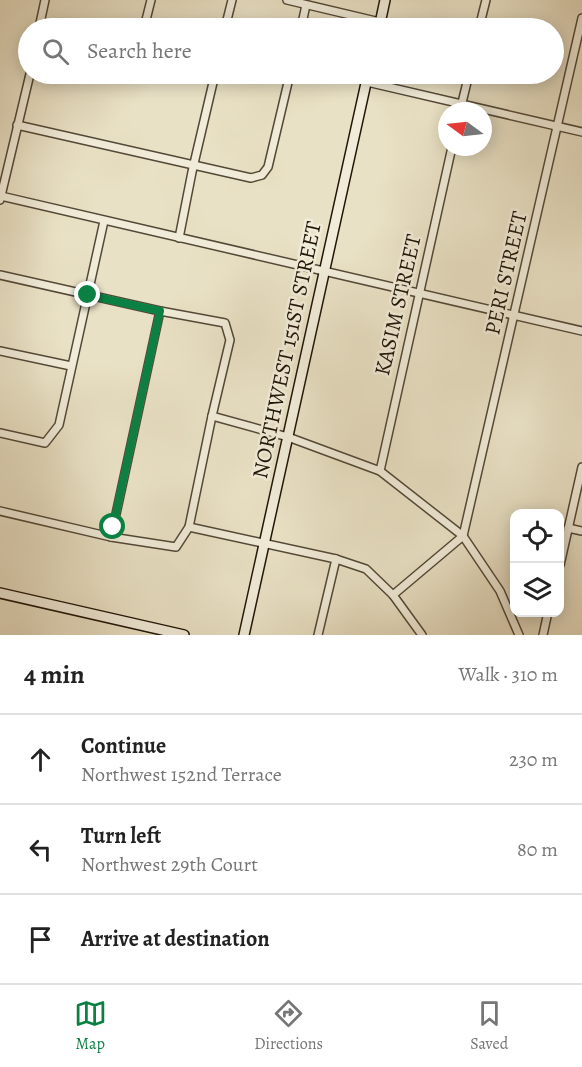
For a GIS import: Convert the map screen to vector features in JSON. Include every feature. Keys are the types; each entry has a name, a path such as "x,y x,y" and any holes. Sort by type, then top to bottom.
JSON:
{"street":[{"path":"41,18 45,0"},
{"path":"146,18 150,0"},
{"path":"228,18 232,0"},
{"path":"288,0 354,18"},
{"path":"381,18 385,0"},
{"path":"482,18 486,0"},
{"path":"303,18 306,5"},
{"name":"PERI STREET","path":"464,536 582,18"},
{"path":"27,84 0,198 582,331"},
{"path":"179,238 193,165 213,84"},
{"path":"17,125 251,178 262,176 268,167 288,84"},
{"name":"NORTHWEST 151ST STREET","path":"244,635 367,84"},
{"path":"387,84 442,102"},
{"path":"462,102 467,84"},
{"path":"492,114 582,132"},
{"name":"KASIM STREET","path":"380,471 450,156"},
{"path":"0,433 45,442 59,425 104,221"},
{"path":"0,275 160,311 225,323 230,340 189,527 177,547 111,537 0,511"},
{"path":"111,537 160,311"},
{"path":"0,351 71,366"},
{"path":"212,416 288,437 380,471 464,536 500,591 519,635"},
{"path":"560,563 582,466"},
{"path":"189,527 336,559 366,569 393,595 422,635"},
{"path":"568,528 582,531"},
{"path":"393,595 464,536"},
{"path":"318,635 336,559"},
{"path":"0,593 160,632 184,635"},
{"path":"542,635 547,617"}],"route":[{"path":"88,295 160,311 113,527"}]}
